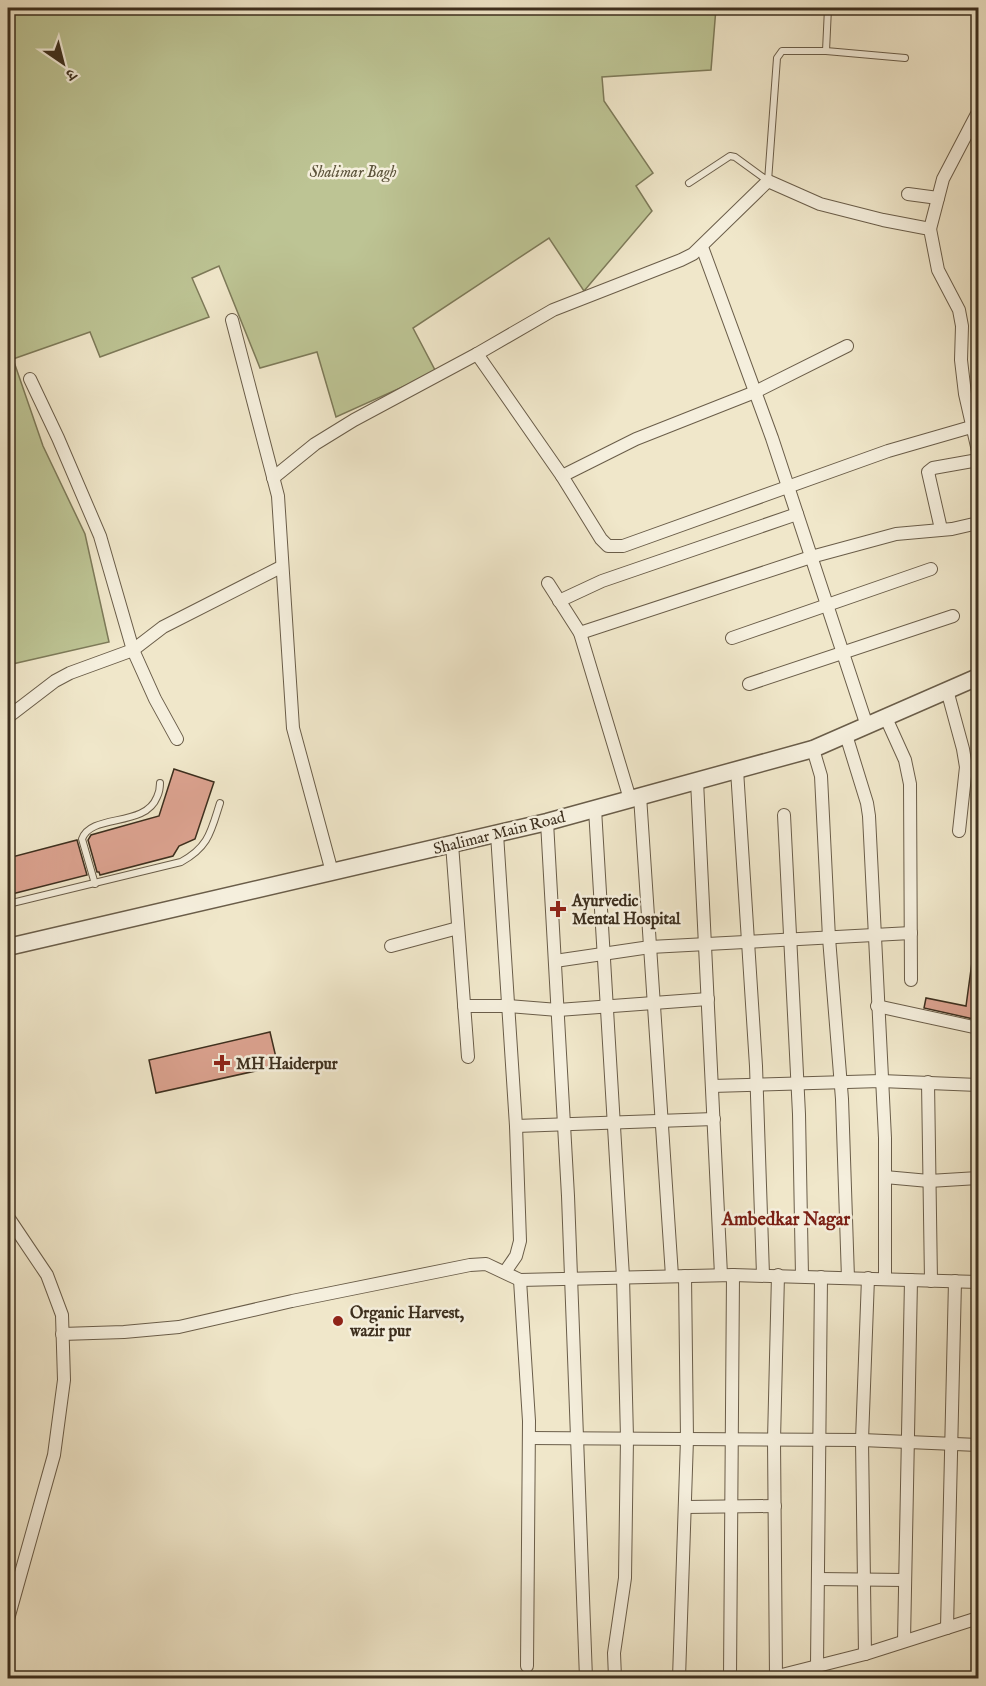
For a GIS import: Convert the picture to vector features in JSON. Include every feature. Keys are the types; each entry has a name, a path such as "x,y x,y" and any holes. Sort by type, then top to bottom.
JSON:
{"street":[{"path":"978,112 943,179 930,229 938,270 959,310 962,326 961,360 978,451"},
{"path":"273,478 315,444 354,420 553,310 681,260 702,247 768,181 820,204 930,229"},
{"path":"908,194 938,198"},
{"path":"702,247 788,486 867,726"},
{"path":"232,320 278,496 293,728 332,872"},
{"path":"562,476 636,439 755,392 847,346"},
{"path":"477,354 562,476 601,539 608,546 616,547 888,451 975,426"},
{"path":"30,379 100,536 133,650 155,699 177,739"},
{"path":"941,529 928,472 933,468 978,460"},
{"path":"559,601 609,579 797,514"},
{"path":"580,633 811,557 896,534 960,528 978,523"},
{"path":"8,717 55,681 70,673 133,650 163,627 281,567"},
{"path":"732,638 931,569"},
{"path":"548,583 580,633 635,798 650,947 662,1121 679,1276 687,1439 679,1678"},
{"path":"748,684 953,616"},
{"name":"Shalimar Main Road","path":"8,948 547,822 813,749 978,676"},
{"path":"947,690 966,767 959,831"},
{"path":"886,718 905,760 910,784 911,980"},
{"path":"846,735 867,803 885,1177 885,1279"},
{"path":"813,749 821,776 829,938 841,1082 848,1278"},
{"path":"737,770 756,1085 763,1275"},
{"path":"697,781 714,1119 727,1275 731,1439 730,1678"},
{"path":"595,809 623,1277 627,1438 625,1578 614,1653 615,1678"},
{"path":"784,815 798,1084 802,1276"},
{"path":"547,822 564,1124 586,1678"},
{"path":"497,834 516,1126 520,1241 516,1256 505,1272"},
{"path":"452,844 468,1058"},
{"path":"391,946 458,928"},
{"path":"555,961 650,947 911,933"},
{"path":"464,1006 508,1006 558,1010 708,999"},
{"path":"877,1006 978,1028"},
{"path":"712,1086 881,1081 978,1085"},
{"path":"928,1082 931,1281"},
{"path":"516,1126 714,1119"},
{"path":"885,1177 929,1181 978,1178"},
{"path":"8,1217 47,1275 62,1315 64,1380 54,1455 8,1619"},
{"path":"62,1334 179,1327 292,1301 470,1265 486,1264 519,1280 778,1275 978,1282"},
{"path":"778,1275 772,1678 865,1654 978,1617"},
{"path":"818,1666 822,1277"},
{"path":"865,1654 861,1440 868,1278"},
{"path":"519,1280 529,1438 527,1666"},
{"path":"904,1641 911,1280"},
{"path":"947,1628 956,1281"},
{"path":"529,1438 861,1440 978,1445"},
{"path":"686,1507 775,1506"},
{"path":"818,1579 905,1580"}],"lane":[{"path":"826,51 828,8"},
{"path":"768,181 779,53 826,51 905,58"},
{"path":"689,183 730,156 768,181"},
{"path":"95,884 82,839 84,833 94,827 147,810 157,798 160,783"},
{"path":"8,904 172,865 192,856 201,849 209,837 220,803"}],"green space":[{"name":"Shalimar Bagh","path":"8,8 716,8 711,70 602,77 604,101 653,173 636,186 652,211 584,291 549,238 413,328 436,372 336,417 317,352 260,368 219,266 192,278 209,317 100,357 90,332 13,359 43,446 85,534 109,642 8,665"}],"building":[{"path":"174,769 214,782 195,839 179,846 173,856 100,875 97,872 88,840 91,835 159,816"},
{"path":"77,840 87,875 8,895 8,858"},
{"path":"972,962 978,963 978,1020 924,1008 926,998 966,1006"},
{"path":"270,1032 278,1066 156,1093 149,1060"}],"place":[{"name":"Ayurvedic Mental Hospital","path":"558,909"},
{"name":"MH Haiderpur","path":"222,1063"},
{"name":"Organic Harvest, wazir pur","path":"338,1321"}],"district":[{"name":"Ambedkar Nagar","path":"786,1219"}]}
